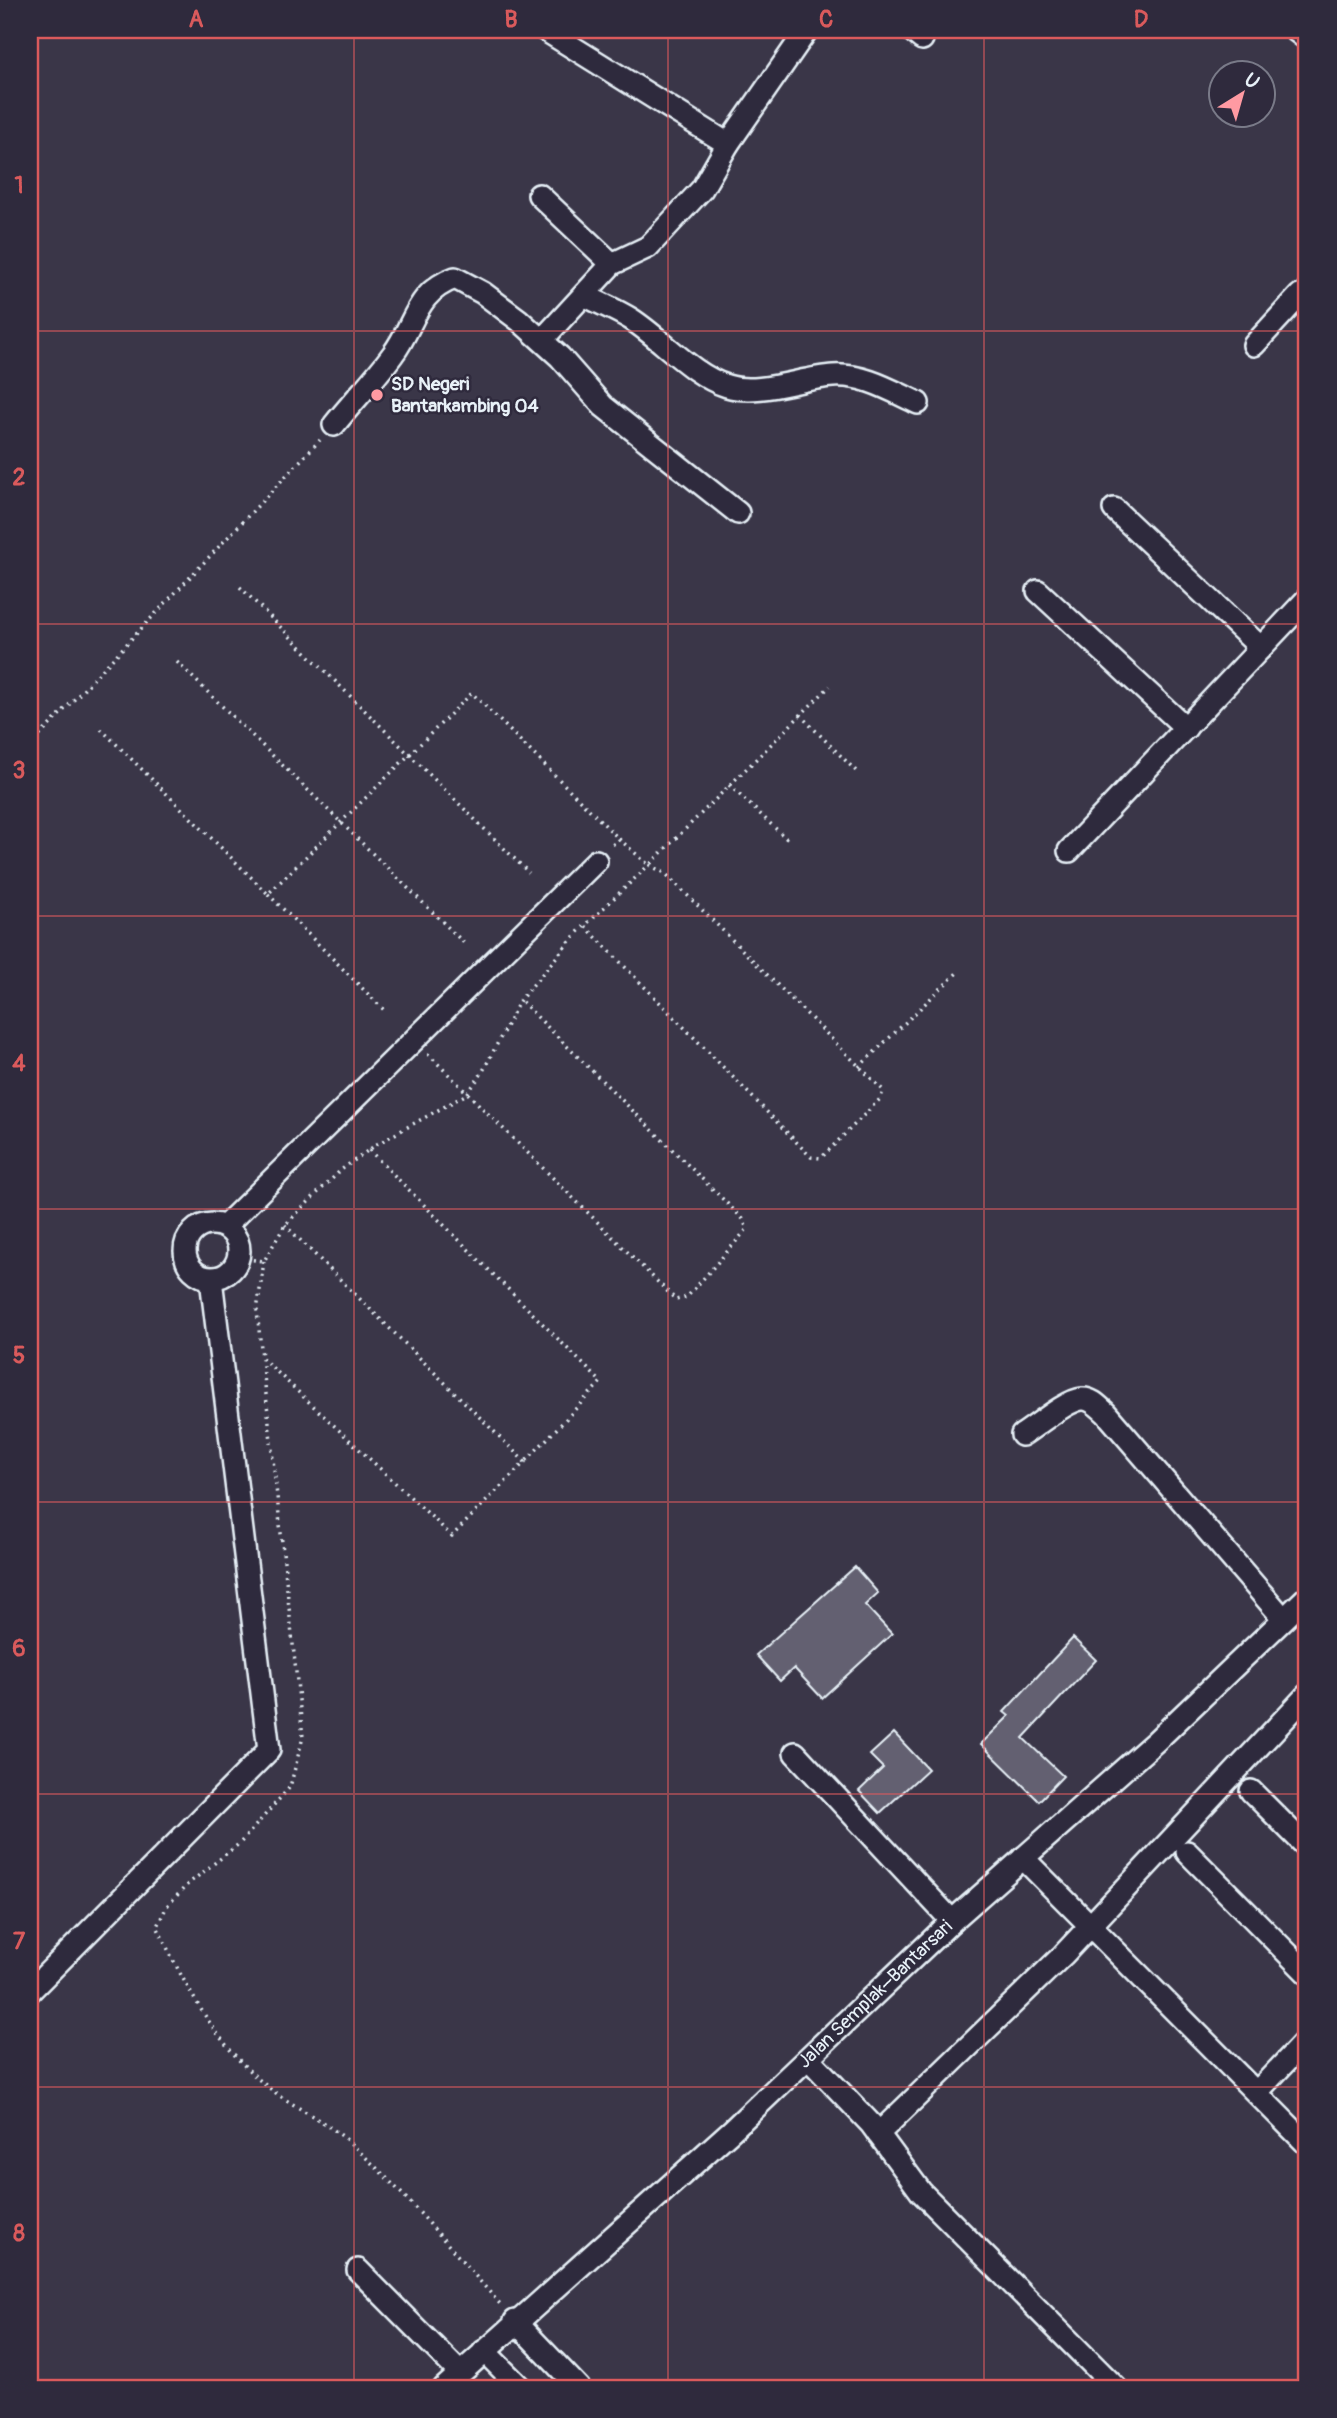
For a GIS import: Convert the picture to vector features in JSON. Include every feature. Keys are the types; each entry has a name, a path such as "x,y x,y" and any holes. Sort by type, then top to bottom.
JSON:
{"street":[{"path":"545,30 728,144"},
{"path":"542,340 612,264 648,247 702,189 728,144 807,30"},
{"path":"1295,30 1307,39"},
{"path":"539,195 612,264"},
{"path":"334,425 393,355 416,310 437,284 455,278 483,293 542,340 603,406 738,513"},
{"path":"1254,345 1301,294 1307,294"},
{"path":"584,295 629,318 709,377 726,385 744,389 835,376 854,377 870,380 918,403"},
{"path":"1114,509 1261,648"},
{"path":"1038,591 1185,728"},
{"path":"1069,851 1307,599"},
{"path":"225,1226 596,861"},
{"path":"206,1223 225,1226 238,1240 239,1258 228,1273 211,1279 192,1271 183,1253 189,1234 206,1223"},
{"path":"30,1991 269,1750 211,1279"},
{"path":"1022,1435 1071,1403 1082,1399 1093,1402 1107,1413 1283,1618"},
{"name":"Jalan Semplak–Bantarsari","path":"444,2388 515,2321 809,2059 952,1922 1156,1741 1307,1597"},
{"path":"878,2134 1091,1926 1307,1695"},
{"path":"795,1753 952,1922"},
{"path":"1251,1791 1307,1847"},
{"path":"1187,1852 1307,1973"},
{"path":"1023,1858 1307,2144"},
{"path":"1257,2092 1307,2039"},
{"path":"809,2059 878,2134 921,2192 1116,2388"},
{"path":"358,2270 460,2373"},
{"path":"515,2321 579,2388"},
{"path":"484,2351 521,2388"}],"path":[{"path":"30,746 202,568 334,425"},
{"path":"240,587 528,873"},
{"path":"177,662 464,943"},
{"path":"239,1258 264,1261 285,1225 341,1170 369,1150 467,1094 482,1073 520,1000 585,926 830,686"},
{"path":"268,894 472,694 619,839 649,865 665,873 883,1090 881,1098 821,1158 811,1157 585,926"},
{"path":"800,715 859,774"},
{"path":"101,729 384,1010"},
{"path":"729,785 790,842"},
{"path":"596,861 619,839"},
{"path":"859,1067 958,972"},
{"path":"414,1040 676,1300 687,1297 747,1228 743,1219 520,1000"},
{"path":"262,1358 452,1536 601,1382 369,1150"},
{"path":"285,1225 524,1462"},
{"path":"157,1926 173,1962 235,2056 269,2088 346,2140 406,2198 515,2321"}],"building":[{"path":"855,1567 878,1593 865,1605 892,1634 822,1698 794,1668 780,1681 756,1655"},
{"path":"1073,1638 1096,1660 1023,1738 1063,1776 1039,1801 981,1744 1009,1716 1004,1712"},
{"path":"894,1733 928,1769 880,1813 859,1791 883,1768 870,1755"}],"place":[{"name":"SD Negeri Bantarkambing 04","path":"377,395"}]}
